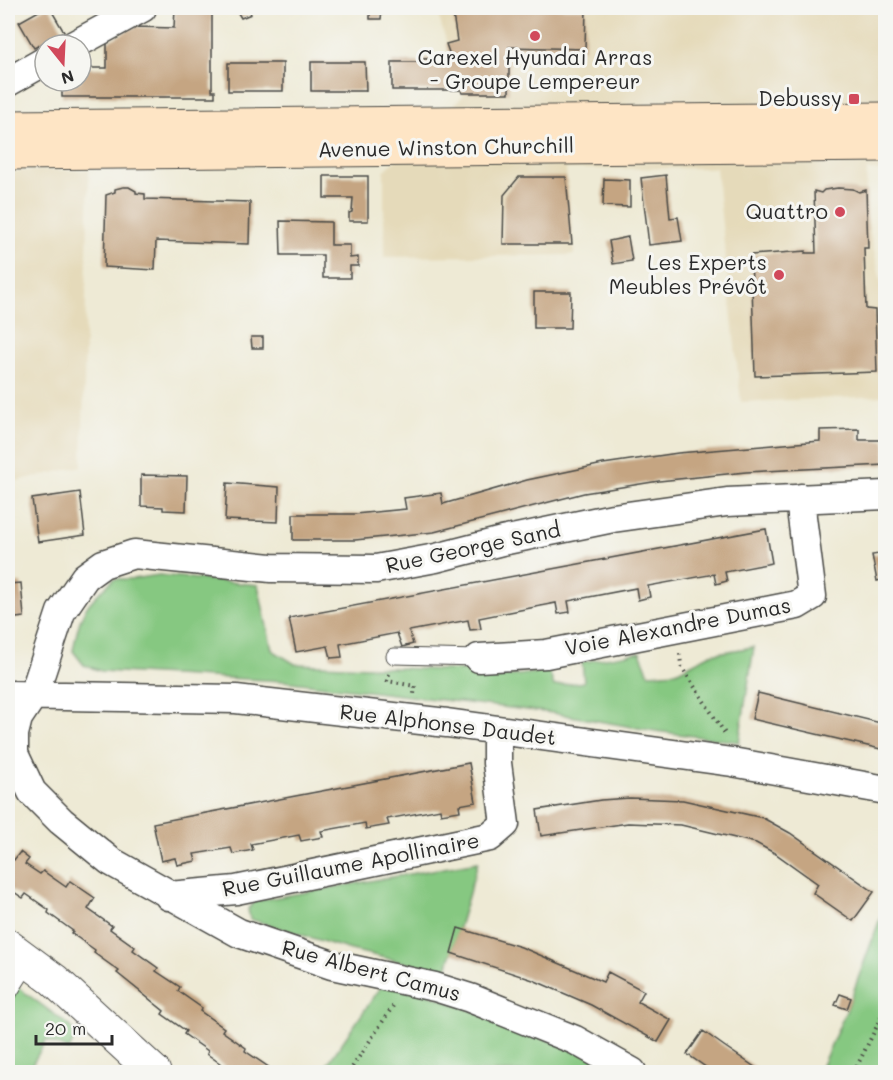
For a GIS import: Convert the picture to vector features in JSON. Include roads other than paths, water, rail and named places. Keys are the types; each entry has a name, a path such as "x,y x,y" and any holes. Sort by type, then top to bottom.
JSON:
{"main road":[{"name":"Avenue Winston Churchill","path":"8,127 885,120"},
{"name":"Avenue Winston Churchill","path":"8,153 885,145"}],"street":[{"path":"93,35 142,8"},
{"path":"8,82 33,68"},
{"name":"Rue George Sand","path":"21,694 61,612 85,577 103,564 134,554 272,568 376,569 436,558 502,541 614,518 727,502 885,495"},
{"name":"Voie Alexandre Dumas","path":"479,658 546,654 797,605 812,596 801,517 801,498"},
{"name":"Rue Alphonse Daudet","path":"21,694 236,699 497,730 732,762 885,790"},
{"name":"Rue Albert Camus","path":"21,694 14,734 14,754 32,792 61,821 110,861 169,896 239,933 332,965 470,998 575,1040 632,1072"},
{"name":"Rue Guillaume Apollinaire","path":"169,896 236,890 490,837 505,824 497,763 497,730"},
{"path":"18,954 77,1000 154,1072"}],"lane":[{"path":"394,656 479,658"},
{"path":"8,995 18,954"}],"place":[{"name":"Carexel Hyundai Arras - Groupe Lempereur","path":"535,36"},
{"name":"Debussy","path":"854,99"},
{"name":"Quattro","path":"840,212"},
{"name":"Les Experts Meubles Prévôt","path":"779,275"}]}
